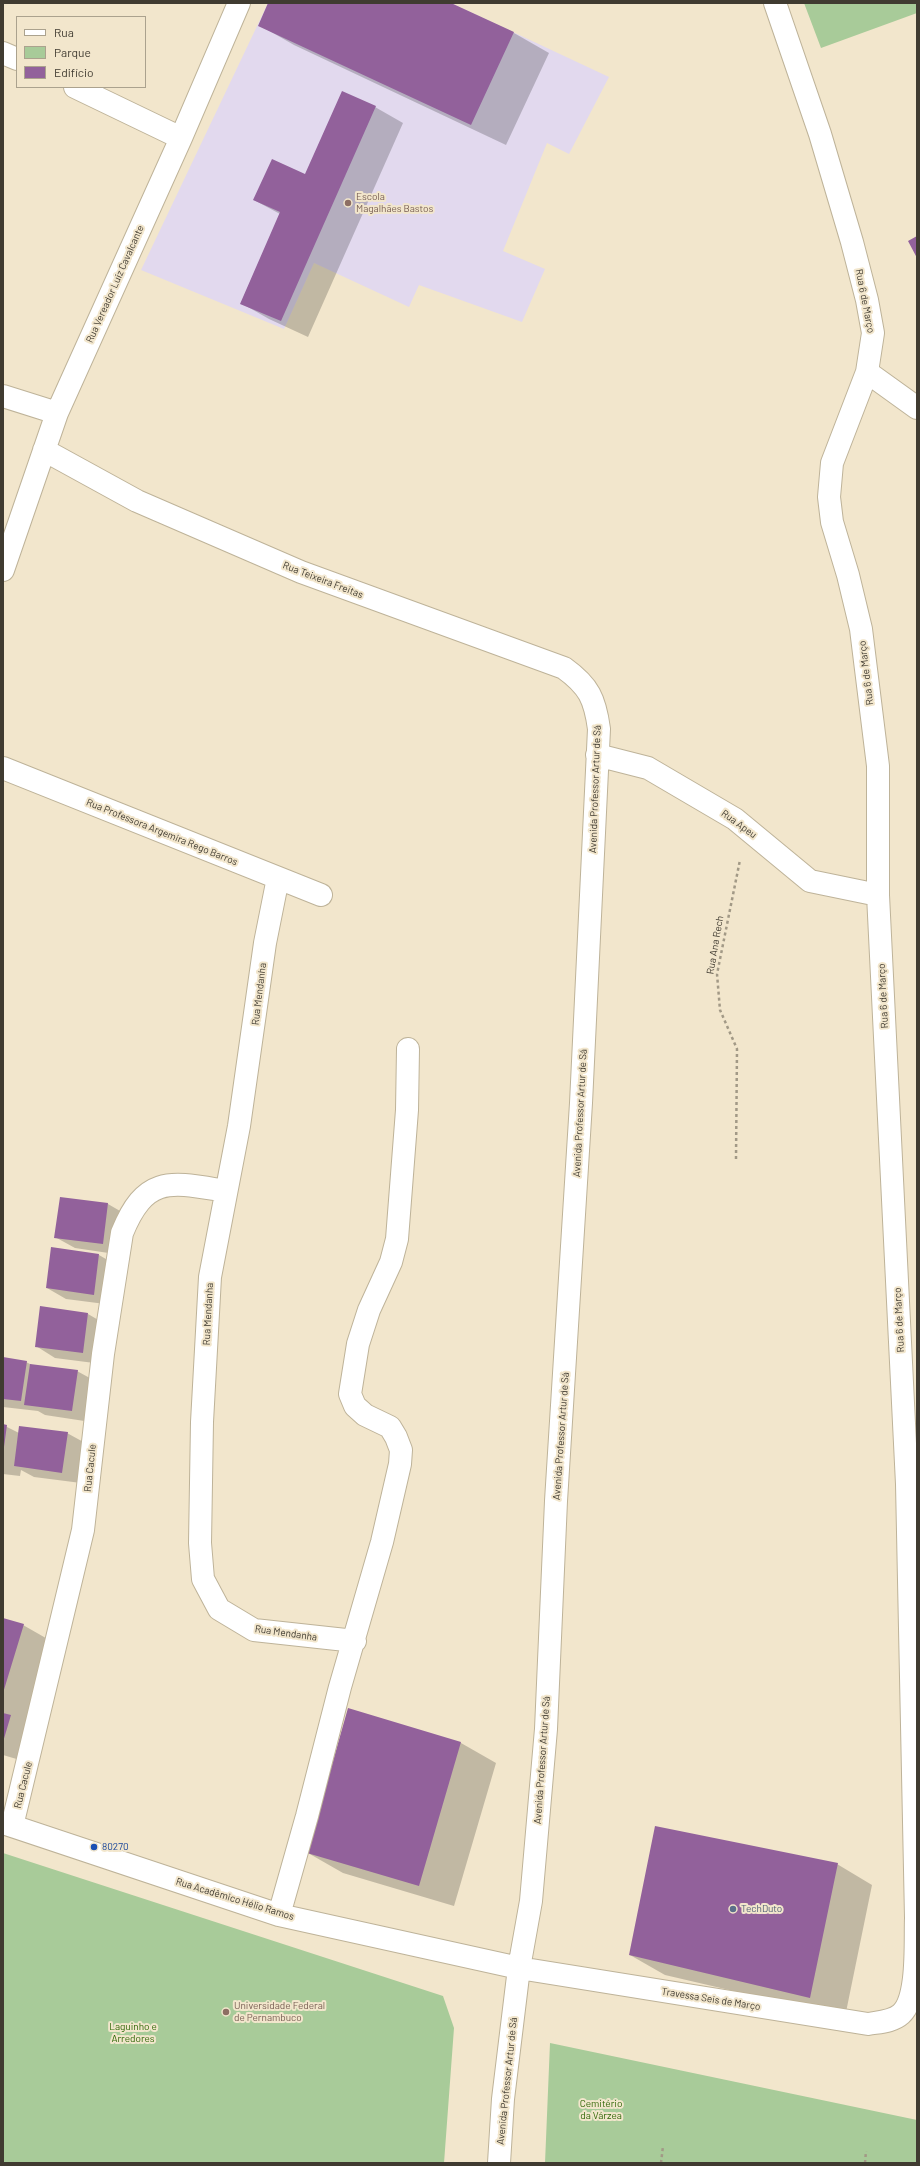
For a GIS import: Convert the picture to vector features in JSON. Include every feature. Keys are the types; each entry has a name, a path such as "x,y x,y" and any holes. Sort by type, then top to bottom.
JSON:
{"street":[{"name":"Rua Vereador Luiz Cavalcante","path":"3,570 57,413 181,138 239,3"},
{"name":"Rua 6 de Março","path":"774,3 820,134 867,300 873,334 867,372 832,463 829,497 832,522 848,575 861,629 877,758 878,895 893,1173 907,1492 916,1918 913,1983 910,1997 902,2014"},
{"path":"3,53 16,59"},
{"path":"77,88 181,138"},
{"path":"867,372 917,408"},
{"path":"3,396 57,413"},
{"name":"Rua Teixeira Freitas","path":"44,450 137,501 217,538 301,572 564,668 578,678 589,692 596,707"},
{"name":"Avenida Professor Artur de Sá","path":"499,2163 503,2099 519,1968 531,1901 546,1729 556,1501 581,1103 599,729 596,707"},
{"name":"Rua Apeu","path":"597,755 648,768 735,819 810,881 878,895"},
{"name":"Rua Professora Argemira Rego Barros","path":"3,768 321,896"},
{"name":"Rua Mendanha","path":"278,878 265,943 240,1126 210,1277 206,1341 200,1536 203,1579 219,1609 254,1630 355,1641"},
{"path":"279,1915 309,1809 340,1687 355,1641 382,1542 400,1464 401,1450 396,1436 390,1427 365,1415 355,1406 350,1394 358,1344 369,1310 391,1262 397,1239 407,1110 408,1049"},
{"name":"Rua Cacule","path":"8,1825 40,1718 83,1530 103,1354 122,1233 129,1215 140,1198 158,1187 181,1184 226,1191"},
{"name":"Rua Acadêmico Hélio Ramos","path":"8,1825 279,1915 519,1968"},
{"name":"Travessa Seis de Março","path":"519,1968 868,2024 887,2021 902,2014"}],"path":[{"name":"Rua Ana Rech","path":"736,1159 737,1049 720,1010 717,974 746,828"},
{"path":"661,2163 663,2146"},
{"path":"865,2163 866,2151"}],"shaded area":[{"name":"Escola Magalhães Bastos","path":"268,3 451,3 609,77 569,154 547,143 503,251 545,269 522,322 419,285 409,307 314,263 284,329 141,270"}],"green space":[{"path":"804,3 917,3 917,13 821,48"},
{"name":"Laguinho e Arredores","path":"3,1853 443,1996 454,2028 444,2163 3,2163"},
{"name":"Cemitério da Várzea","path":"550,2043 917,2120 917,2163 545,2163"}],"building":[{"path":"268,3 451,3 514,32 471,125 258,26"},
{"path":"342,91 376,106 281,321 240,304 280,212 253,200 272,159 305,174"},
{"path":"917,236 917,258 908,241"},
{"path":"60,1197 108,1203 103,1244 54,1238"},
{"path":"51,1247 99,1254 94,1295 46,1288"},
{"path":"40,1306 88,1313 83,1353 35,1347"},
{"path":"3,1357 27,1361 21,1401 3,1399"},
{"path":"30,1364 78,1370 72,1411 24,1405"},
{"path":"3,1424 7,1425 4,1447 3,1447"},
{"path":"19,1426 68,1432 62,1473 14,1466"},
{"path":"3,1618 24,1624 3,1693"},
{"path":"348,1708 461,1742 419,1886 307,1853"},
{"path":"3,1713 11,1715 3,1742"},
{"name":"TechDuto","path":"655,1826 838,1863 810,1998 629,1955"}],"place":[{"name":"Escola Magalhães Bastos","path":"348,203"},
{"name":"80270","path":"94,1847"},
{"name":"TechDuto","path":"733,1909"},
{"name":"Universidade Federal de Pernambuco","path":"226,2012"}]}
